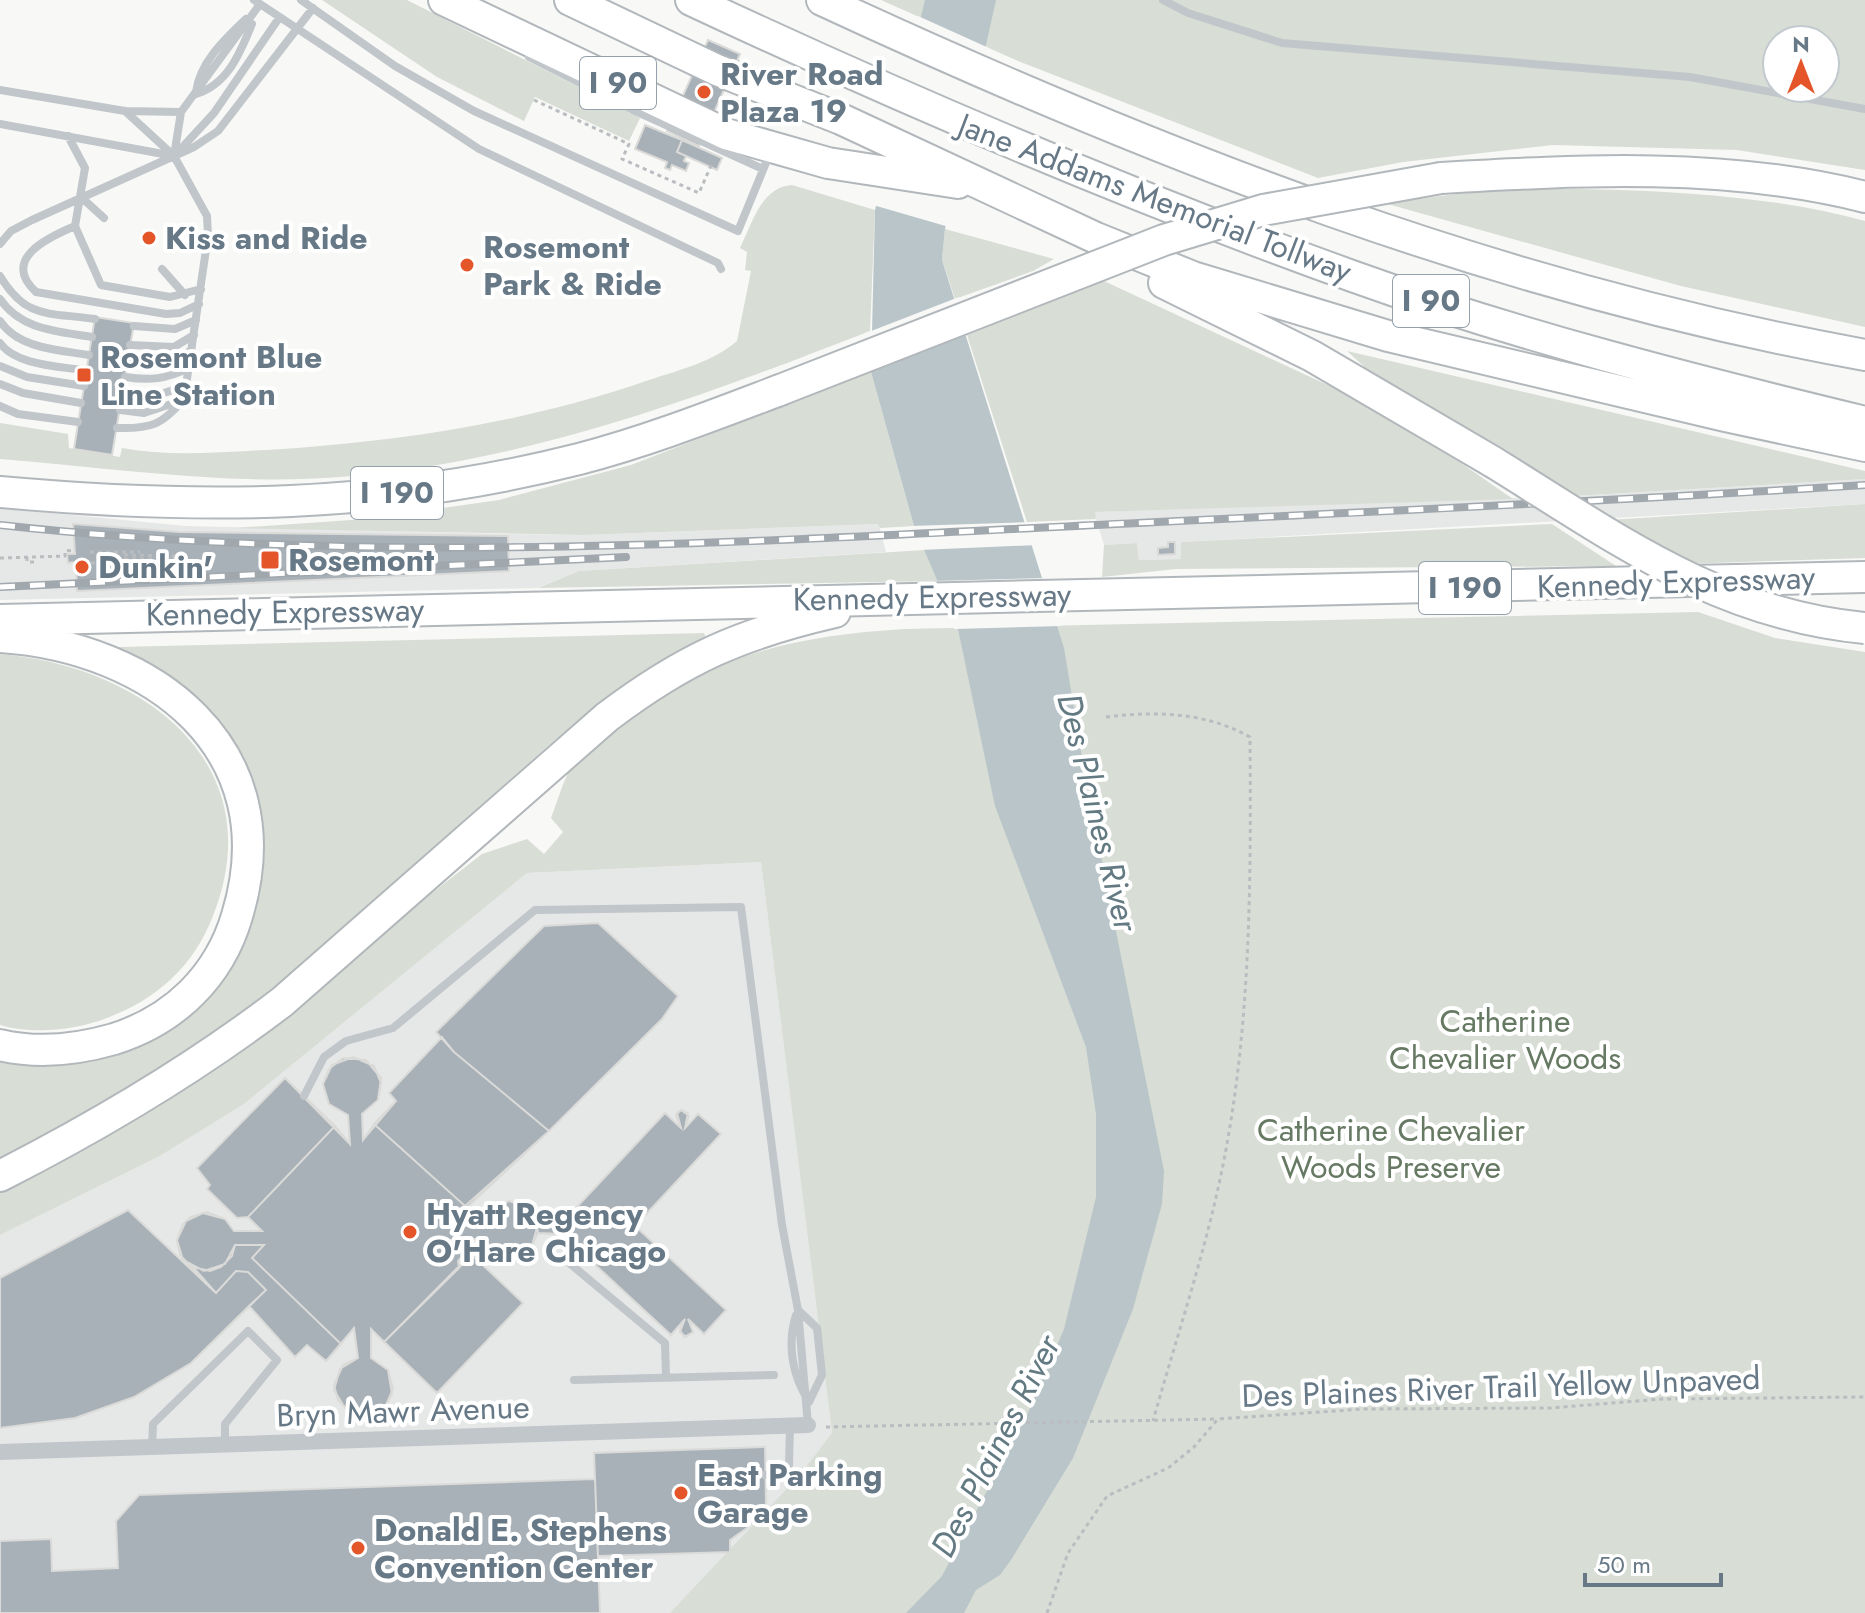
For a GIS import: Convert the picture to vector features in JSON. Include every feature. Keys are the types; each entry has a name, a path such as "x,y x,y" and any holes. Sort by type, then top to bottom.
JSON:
{"highway":[{"name":"I 90","path":"570,0 717,70 792,99"},
{"name":"I 90","path":"602,0 743,66 792,99"},
{"name":"Jane Addams Memorial Tollway","path":"691,0 1009,143 1366,281 1566,344 1865,422"},
{"name":"Jane Addams Memorial Tollway","path":"822,0 1022,90 1220,171 1398,237 1539,280 1692,320 1865,355"},
{"name":"I 90","path":"456,6 726,134 768,159 828,163 996,189"},
{"name":"Jane Addams Memorial Tollway","path":"792,99 996,189 1096,238 1193,277 1388,336 1865,446"},
{"name":"I 190","path":"0,492 205,505 307,502 414,491 505,476 659,435 1164,240 1263,210 1441,178 1616,171 1701,174 1777,181 1865,197"},
{"path":"1096,238 1164,283 1312,356 1640,553 1703,587 1770,611 1865,628"},
{"name":"Kennedy Expressway","path":"0,620 1865,578"},
{"path":"0,1176 118,1114 241,1034 282,1002 607,717 653,682 690,660 768,629 894,599"},
{"path":"0,637 71,646 109,659 146,678 192,715 219,747 243,799 249,860 242,900 221,958 176,1008 152,1024 91,1046 55,1050 0,1045"}],"street":[{"name":"Bryn Mawr Avenue","path":"0,1452 808,1425"}],"lane":[{"path":"301,0 395,66 474,111 738,231 768,159 719,149 526,55"},
{"path":"1163,0 1188,13 1282,43 1690,77 1865,109"},
{"path":"257,2 479,149 718,263 721,269"},
{"path":"195,95 198,75 222,41 257,2"},
{"path":"174,156 181,112 195,95 218,84 239,54 257,2"},
{"path":"456,6 501,39"},
{"path":"0,244 11,231 174,156 218,131 313,8"},
{"path":"174,156 214,113 279,18"},
{"path":"0,90 125,111 181,112"},
{"path":"117,428 141,428 166,421 184,399 201,289 207,216 174,156 125,111"},
{"path":"0,124 174,156"},
{"path":"68,136 85,168 75,226 101,285 170,297 201,289"},
{"path":"82,198 104,218"},
{"path":"75,226 34,244 25,252 20,263 21,276 36,292 166,314 180,313 199,304"},
{"path":"162,269 185,295"},
{"path":"0,276 15,300 25,307 95,319"},
{"path":"0,299 9,312 32,326 92,337"},
{"path":"134,326 175,329 196,320"},
{"path":"0,321 5,329 33,345 89,355"},
{"path":"130,345 174,347 194,335"},
{"path":"0,343 6,351 28,360 87,371"},
{"path":"128,361 153,365 172,361 192,350"},
{"path":"0,366 27,377 84,386"},
{"path":"125,377 151,381 189,368"},
{"path":"0,384 23,393 81,403"},
{"path":"122,394 147,398 167,395 186,384"},
{"path":"120,410 144,413 164,409 184,399"},
{"path":"0,406 18,414 78,422"},
{"path":"304,1096 324,1057 346,1041 393,1028 535,910 741,907 782,1225 798,1310 790,1334 796,1381 809,1403"},
{"path":"568,1262 665,1343 666,1377"},
{"path":"798,1310 817,1328 822,1375 809,1403 808,1425"},
{"path":"152,1448 153,1424 248,1331 277,1360 225,1424 225,1445"},
{"path":"574,1380 774,1375"},
{"path":"765,1475 784,1472 789,1465 790,1426"}],"path":[{"path":"534,100 629,144 622,159 699,193 719,149"},
{"path":"0,558 65,556 65,551 75,550"},
{"path":"90,552 140,552"},
{"path":"27,557 27,562 35,562"},
{"path":"124,557 178,558"},
{"path":"91,563 141,562"},
{"path":"1106,717 1169,713 1198,717 1250,737 1248,900 1241,1027 1228,1139 1153,1421"},
{"name":"Des Plaines River Trail Yellow Unpaved","path":"1047,1613 1068,1553 1107,1496 1168,1468 1194,1447 1218,1419 1364,1409 1550,1408 1662,1399 1865,1397"},
{"path":"834,1428 1218,1419"}],"shaded area":[{"path":"925,0 996,0 945,229 942,260 1064,648 1085,776 1164,1171 1162,1204 1133,1309 1073,1458 1011,1560 1000,1575 976,1590 964,1613 906,1613 942,1576 1027,1415 1064,1329 1096,1197 1096,1114 1086,1047 995,806 958,629 914,526 871,372 875,210"},
{"path":"1865,479 1865,504 1182,542 1182,559 1139,560 1137,543 1104,545 1094,512 1573,496"},
{"path":"0,508 186,526 512,534 583,535 879,524 886,552 579,571 537,588 0,600"},
{"path":"761,862 832,1433 850,1434 679,1613 0,1613 0,1235 160,1156 244,1104 527,873"}],"green space":[{"path":"322,0 407,0 640,118 629,141 535,97 524,121 437,77"},
{"path":"881,0 1865,0 1865,170 1737,150 1553,145 1403,162 1318,178 1018,61"},
{"path":"792,185 875,210 870,331 663,407 521,448 377,474 303,479 227,478 0,459 0,423 68,434 69,448 120,457 122,448 194,453 267,450 412,436 508,419 602,395 684,369 717,355 737,341 751,271 745,270 747,252 740,248 765,199 781,187"},
{"path":"1505,188 1732,197 1865,221 1865,327 1681,286 1384,203"},
{"path":"945,229 1054,259 1033,271 955,299 942,260"},
{"path":"1104,281 1334,388 1461,463 1513,499 1095,512 1096,519 1027,522 967,335"},
{"path":"1347,351 1865,471 1865,479 1573,496 1503,448 1370,372"},
{"path":"871,372 914,526 880,528 878,524 583,535 234,528 366,519 499,500 631,465"},
{"path":"1865,504 1865,558 1682,564 1608,520"},
{"path":"1552,524 1616,566 1176,569 1102,577 1104,545 1137,543 1139,560 1181,559 1181,542"},
{"path":"925,550 938,581 538,588 579,571"},
{"name":"Catherine Chevalier Woods","path":"1698,612 1775,638 1865,652 1865,1613 670,1613 800,1475 832,1433 761,862 527,873 244,1104 160,1156 0,1235 0,1191 81,1151 168,1098 482,854 527,839 544,854 563,832 551,818 568,774 575,761 592,743 693,678 758,652 827,637 904,629"},
{"path":"704,633 706,638 638,677 577,722 328,944 236,1018 121,1093 0,1161 0,1059 32,1065 90,1059 234,958 258,893 262,824 245,765 217,721 187,689 118,650 118,647"},
{"path":"0,654 52,662 101,678 145,701 182,731 209,768 225,811 227,861 213,916 195,951 171,979 142,1001 82,1026 26,1030 0,1025"}],"pier":[{"path":"918,16 989,48 949,227 873,205"},
{"path":"959,297 971,333 867,373 866,333"},
{"path":"1031,522 1038,545 920,550 910,526"},
{"path":"1047,578 1061,626 954,629 933,581"}],"building":[{"name":"River Road Plaza 19","path":"708,40 740,54 699,146 667,131"},
{"name":"River Road Plaza 19","path":"645,125 682,140 677,152 686,156 684,161 689,163 686,171 672,165 670,170 665,168 667,162 635,149"},
{"path":"682,140 722,158 717,170 677,152"},
{"path":"95,317 134,323 112,455 74,449"},
{"path":"73,524 179,532 508,536 509,571 77,591 76,562 68,563 67,554 75,554"},
{"path":"1168,542 1175,542 1175,554 1158,555 1158,548 1168,547"},
{"path":"598,923 678,996 662,1019 549,1131 454,1052 436,1032 544,926"},
{"name":"Hyatt Regency O'Hare Chicago","path":"442,1037 454,1052 549,1131 448,1225 480,1227 488,1210 509,1201 527,1207 538,1224 561,1224 665,1113 681,1128 677,1113 681,1110 688,1113 685,1128 698,1114 721,1134 635,1226 726,1310 704,1334 688,1319 693,1332 684,1337 680,1330 685,1319 671,1335 562,1234 538,1233 528,1253 506,1260 490,1252 481,1239 451,1240 466,1252 458,1261 459,1268 471,1254 523,1303 437,1393 371,1329 371,1358 388,1370 392,1394 386,1405 373,1414 350,1412 338,1400 334,1385 343,1365 358,1358 354,1328 326,1361 307,1345 295,1357 249,1306 191,1363 134,1397 75,1418 0,1428 0,1278 128,1210 216,1293 180,1255 177,1240 183,1224 191,1217 207,1212 225,1219 234,1231 262,1231 248,1217 237,1218 207,1189 210,1185 197,1168 285,1078 350,1144 348,1115 329,1104 323,1084 329,1069 343,1058 366,1060 381,1078 378,1100 362,1114 363,1140 396,1101 389,1093"},
{"path":"442,1037 454,1052 549,1131 465,1206 374,1124 396,1101 389,1093"},
{"path":"353,1057 374,1066 381,1083 378,1100 362,1114 363,1140 374,1124 465,1206 448,1225 480,1227 488,1210 509,1201 527,1207 538,1224 531,1249 512,1259 495,1256 481,1239 451,1240 466,1252 458,1261 459,1268 384,1342 371,1329 371,1358 388,1370 393,1389 386,1405 367,1415 345,1408 334,1390 340,1369 358,1358 354,1328 341,1344 252,1258 264,1245 235,1245 225,1264 204,1271 183,1260 177,1240 186,1221 203,1213 225,1219 234,1231 262,1231 248,1217 335,1126 350,1144 348,1115 329,1104 323,1084 332,1065"},
{"path":"285,1078 335,1126 248,1217 237,1218 207,1189 210,1185 197,1168"},
{"path":"681,1110 689,1116 685,1128 698,1114 721,1134 635,1226 726,1310 704,1334 688,1319 693,1332 686,1337 680,1332 685,1319 671,1335 563,1235 538,1233 537,1226 561,1224 665,1113 681,1128 676,1115"},
{"path":"128,1210 216,1293 236,1271 248,1272 266,1290 191,1363 134,1397 75,1418 0,1428 0,1278"},
{"path":"235,1245 264,1245 252,1258 341,1344 326,1361 307,1345 295,1357 249,1306 266,1290 248,1272 236,1271 216,1293 193,1267 210,1271 221,1267 232,1256"},
{"path":"471,1254 523,1303 437,1393 384,1342"},
{"name":"East Parking Garage","path":"765,1447 766,1507 747,1528 730,1540 730,1552 598,1556 594,1453"},
{"name":"Donald E. Stephens Convention Center","path":"595,1479 600,1613 0,1613 0,1541 51,1539 52,1571 118,1568 116,1521 139,1495"}],"railway":[{"path":"0,525 253,544 379,547 633,545 1652,498 1865,485"},
{"path":"0,587 626,557"}],"place":[{"name":"River Road Plaza 19","path":"704,92"},
{"name":"Kiss and Ride","path":"149,238"},
{"name":"Rosemont Park & Ride","path":"467,265"},
{"name":"Rosemont Blue Line Station","path":"84,375"},
{"name":"Rosemont","path":"270,560"},
{"name":"Dunkin'","path":"82,567"},
{"name":"Hyatt Regency O'Hare Chicago","path":"410,1232"},
{"name":"East Parking Garage","path":"681,1493"},
{"name":"Donald E. Stephens Convention Center","path":"358,1548"}],"water label":[{"name":"Des Plaines River","path":"1098,812"},
{"name":"Des Plaines River","path":"995,1446"}],"park label":[{"name":"Catherine Chevalier Woods Preserve","path":"1391,1148"}]}
